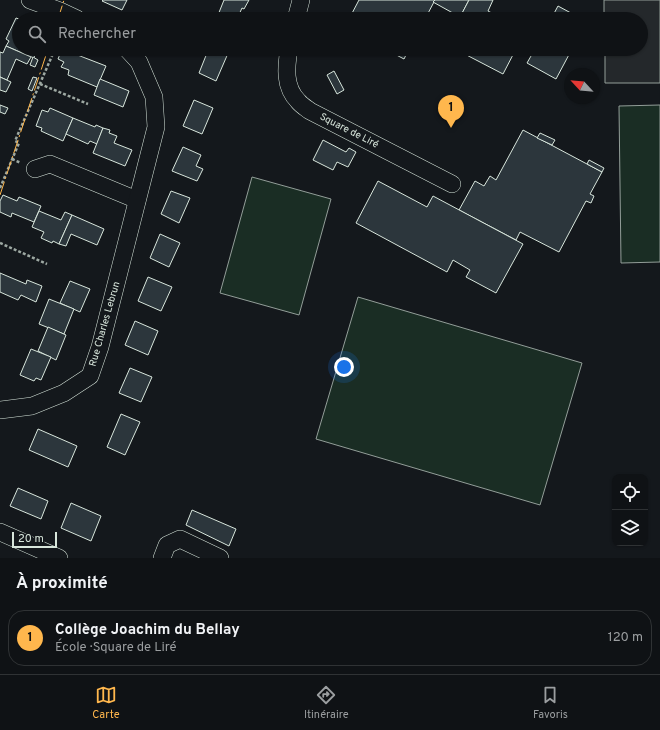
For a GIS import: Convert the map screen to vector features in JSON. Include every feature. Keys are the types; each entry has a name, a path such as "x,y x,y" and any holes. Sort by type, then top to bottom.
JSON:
{"street":[{"path":"30,0 60,12"},
{"path":"298,12 301,0"},
{"name":"Rue Charles Lebrun","path":"0,411 32,406 64,393 90,376 100,347 156,127 154,96 139,62 133,56"},
{"name":"Square de Liré","path":"288,56 288,84 297,100 310,112 452,184"},
{"path":"35,169 50,164 137,200"},
{"path":"0,405 0,411"},
{"path":"0,532 59,558"},
{"path":"162,558 167,545 180,539 220,558"}],"path":[{"path":"0,188 19,143 15,141 52,56"},
{"path":"40,84 88,104"},
{"path":"0,243 47,264"}],"green space":[{"path":"660,105 660,262 621,263 619,106"},
{"path":"252,177 331,199 299,315 220,293"},
{"path":"358,297 582,363 540,505 316,439"}],"shaded area":[{"path":"604,0 660,0 660,83 605,83 605,56 648,56 648,12 604,12"}],"building":[{"path":"127,0 122,10 102,1"},
{"path":"224,0 249,0 244,9 242,8 240,12 219,12"},
{"path":"359,0 435,0 429,12 353,12"},
{"path":"435,0 469,0 463,12 451,12 433,2"},
{"path":"469,0 493,0 488,11 490,12 463,12"},
{"path":"558,6 569,12 555,12"},
{"path":"12,26 12,49 6,46 9,41 6,39"},
{"path":"6,46 12,49 12,56 31,57 27,64 16,59 7,80 0,77 0,52 3,53"},
{"path":"59,56 80,56 106,66 97,87 68,75 69,70 61,67 64,62 58,59"},
{"path":"206,56 227,56 216,81 199,73"},
{"path":"398,56 406,56 404,59"},
{"path":"468,56 512,56 503,74"},
{"path":"531,56 568,56 556,79 527,63"},
{"path":"33,57 38,60 35,67 30,65"},
{"path":"334,71 344,90 337,94 327,75"},
{"path":"0,77 11,82 6,92 0,90"},
{"path":"33,77 37,78 32,91 28,89"},
{"path":"100,79 129,91 123,107 94,95"},
{"path":"194,100 213,108 202,134 183,126"},
{"path":"0,105 8,108 5,114 0,112"},
{"path":"50,108 73,118 63,141 41,131 42,128 36,126 42,110 48,112"},
{"path":"73,118 95,127 96,125 103,128 97,144 90,141 88,144 66,134"},
{"path":"103,128 110,130 109,133 117,136 114,143 132,150 125,166 93,153"},
{"path":"523,130 602,172 590,194 594,196 591,203 586,201 559,252 520,232 516,240 459,210 475,181 484,186 490,176 496,180"},
{"path":"540,133 555,140 552,145 537,138"},
{"path":"323,140 346,152 349,148 356,152 348,167 337,162 333,170 313,160"},
{"path":"183,147 201,155 196,166 203,169 197,181 172,171"},
{"path":"589,160 604,168 602,172 587,164"},
{"path":"378,181 427,207 433,196 523,244 496,293 466,277 470,270 453,260 447,272 356,223"},
{"path":"171,191 190,198 179,223 161,214"},
{"path":"3,195 17,201 19,197 41,206 34,222 12,213 11,217 0,212 0,201"},
{"path":"39,211 61,220 65,212 72,215 59,244 53,241 52,243 41,238 44,232 32,227"},
{"path":"72,215 104,229 97,245 71,234 66,246 59,244"},
{"path":"160,234 180,243 169,267 150,258"},
{"path":"0,273 26,284 27,280 42,286 36,302 21,295 18,300 0,292"},
{"path":"148,277 172,287 161,311 138,301"},
{"path":"70,281 90,289 80,312 60,303"},
{"path":"49,299 74,309 64,334 39,324"},
{"path":"135,321 158,331 148,355 125,345"},
{"path":"48,327 66,335 56,360 38,351"},
{"path":"31,349 51,357 41,380 36,378 34,381 20,375"},
{"path":"130,368 152,377 141,402 119,393"},
{"path":"121,414 140,422 125,455 107,447"},
{"path":"38,429 77,446 68,467 29,450"},
{"path":"18,488 48,501 41,519 10,506"},
{"path":"71,503 101,516 91,541 61,528"},
{"path":"192,510 236,529 229,546 186,525"}],"power":[{"path":"60,12 64,0"},
{"path":"0,195 46,56"}],"place":[{"name":"Collège Joachim du Bellay","path":"451,128"}]}
